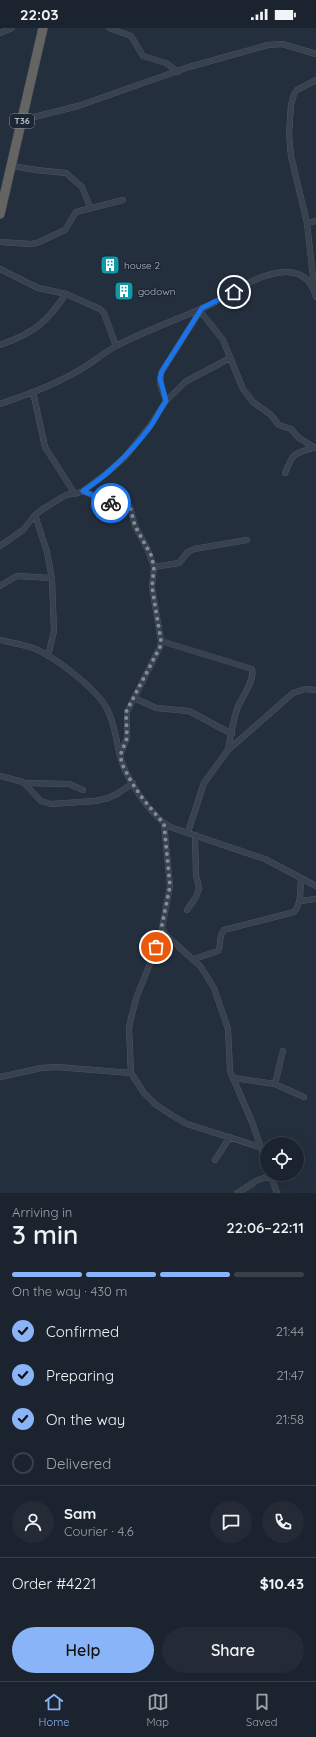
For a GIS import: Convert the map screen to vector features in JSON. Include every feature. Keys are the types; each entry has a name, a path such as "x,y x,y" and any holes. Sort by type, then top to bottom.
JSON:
{"highway":[{"name":"T36","path":"0,214 43,28"}],"street":[{"path":"0,33 12,28"},
{"path":"110,28 131,36 143,56 166,63 178,72"},
{"path":"22,120 78,106 211,61 276,44 290,46 316,54"},
{"path":"316,80 297,90 294,94 289,122 291,156 308,223 316,297"},
{"path":"12,166 66,173 82,187 90,207"},
{"path":"0,242 36,243 63,231 76,212 90,207 123,200"},
{"path":"308,223 316,221"},
{"path":"0,269 38,288 66,294 88,303 102,311 116,346"},
{"path":"0,404 33,392 82,368 116,346 201,310 272,274 297,274 309,280 314,286"},
{"path":"0,345 19,338 45,322 66,294"},
{"path":"201,310 223,340 243,389 253,402 270,414 279,425 291,429 299,438 315,447"},
{"path":"166,401 160,384 161,373 201,310"},
{"path":"0,546 23,530 36,515 63,496 83,491 107,474 124,458 150,426 166,401 185,382 230,358"},
{"path":"33,392 45,447 75,494"},
{"path":"285,473 292,455 315,447"},
{"path":"83,491 110,503 130,507 135,526 151,555 154,567 152,587 161,641 160,647 126,712 127,738 120,756"},
{"path":"36,515 47,552 52,578 54,631 48,656"},
{"path":"154,567 179,563 188,552 194,549 247,540"},
{"path":"0,586 17,576 52,578"},
{"path":"0,640 33,648 48,656 76,676 97,695 107,709 123,766 143,799 164,824 265,859 316,886"},
{"path":"161,641 252,669 253,672 251,680 237,711 228,750"},
{"path":"188,832 204,784 228,750 293,693 305,689 316,690"},
{"path":"134,698 156,708 189,711 232,734"},
{"path":"0,776 20,780 40,800 51,804 95,801 108,798 118,794 132,783"},
{"path":"24,784 69,784 83,790"},
{"path":"164,824 170,886 162,925 163,931 137,996 131,1018 129,1028 131,1073 144,1093 165,1112 187,1124 260,1147"},
{"path":"187,910 196,897 199,888 196,875 195,835"},
{"path":"194,959 218,951 220,949 220,935 224,930 289,914 297,908 300,901 301,878"},
{"path":"300,901 316,899"},
{"path":"163,931 194,959 201,967 214,988 230,1038 229,1064 233,1078 260,1147"},
{"path":"275,1084 283,1051"},
{"path":"0,1077 41,1068 57,1067 131,1073"},
{"path":"233,1078 275,1084 304,1097"},
{"path":"215,1160 230,1137"},
{"path":"237,1193 260,1178"},
{"path":"273,1181 277,1193"}],"way so far":[{"path":"111,503 128,506 132,510 135,526 151,555 155,573 152,587 153,600 160,629 160,647 126,712 127,738 120,756 123,766 132,783 164,824 170,886 162,925 163,931 156,947"}],"place":[{"name":"house 2","path":"110,265"},
{"name":"godown","path":"124,291"}],"route":[{"path":"111,503 83,491 107,474 124,458 150,426 166,401 160,384 162,371 202,308 217,302 234,292"}]}
